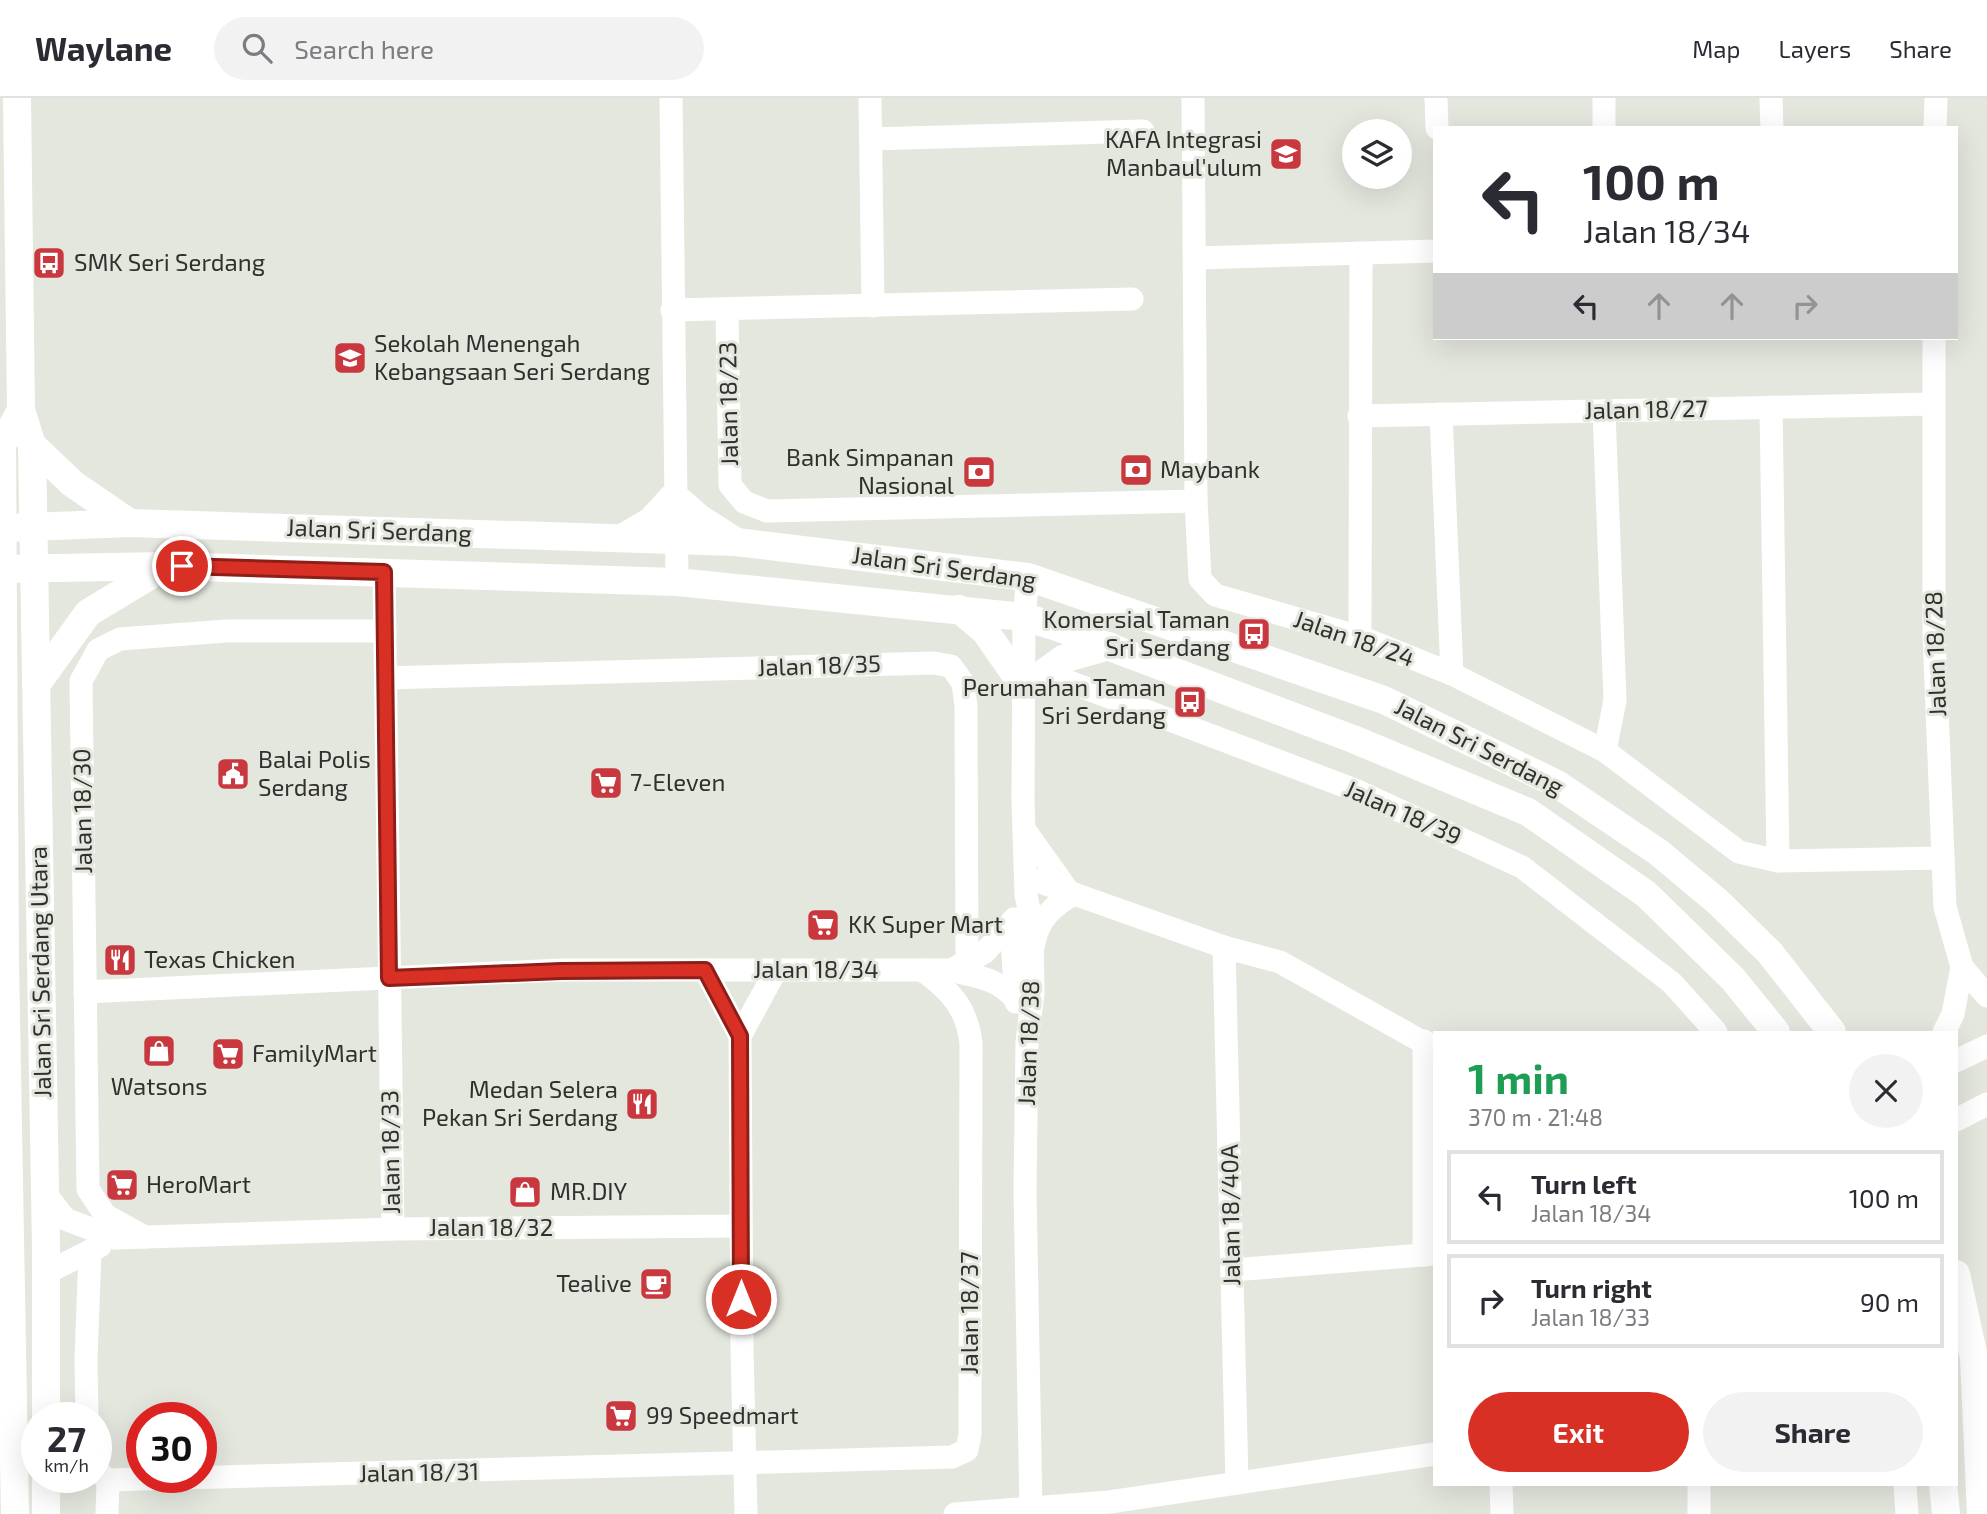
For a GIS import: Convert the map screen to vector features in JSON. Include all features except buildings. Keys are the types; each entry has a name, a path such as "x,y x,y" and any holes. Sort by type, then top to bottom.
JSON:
{"street":[{"path":"671,98 677,582"},
{"path":"870,98 873,306"},
{"name":"Jalan 18/24","path":"1193,98 1196,501 1200,579 1215,595 1360,637 1452,674 1605,751 1739,852 1777,861 1943,858"},
{"path":"1436,98 1437,126"},
{"path":"1604,98 1604,126"},
{"path":"1771,98 1772,126"},
{"path":"1935,126 1936,98"},
{"path":"12,103 21,410 32,445 73,484 130,523"},
{"path":"871,139 1143,131"},
{"path":"1196,258 1433,251"},
{"path":"1360,637 1359,416 1362,253"},
{"path":"672,310 1132,299"},
{"name":"Jalan 18/23","path":"727,309 730,485 744,502 767,511 1196,501"},
{"name":"Jalan 18/28","path":"1934,340 1934,633 1945,907 1962,967 1987,996"},
{"name":"Jalan 18/27","path":"1359,416 1933,404"},
{"path":"1771,407 1777,861"},
{"name":"Jalan Sri Serdang Utara","path":"15,1514 5,961 2,445 21,410"},
{"path":"1604,411 1615,700 1605,751"},
{"path":"1441,414 1452,674"},
{"name":"Jalan Sri Serdang Utara","path":"32,445 46,1402"},
{"path":"622,538 651,521 674,496"},
{"path":"674,496 699,518 736,542"},
{"name":"Jalan Sri Serdang","path":"4,528 130,523 736,542 1027,577 1384,700 1557,784 1658,852 1718,902 1770,953 1831,1031"},
{"path":"36,685 88,613 166,566"},
{"name":"Jalan Sri Serdang","path":"4,569 166,566 677,582 1024,617 1109,646 1353,739 1528,812 1646,894 1733,979"},
{"name":"Jalan 18/33","path":"384,572 393,1229"},
{"name":"Jalan 18/38","path":"1027,577 1024,617 1034,680 1024,829 1032,949 1031,1021 1027,1042 1025,1190 1031,1510"},
{"path":"960,609 1034,680 1063,659 1109,646"},
{"name":"Jalan 18/30","path":"145,1237 105,1215 88,1189 81,681 98,650 120,639 159,634 385,631"},
{"name":"Jalan 18/35","path":"386,678 933,663 951,666 963,683 966,705 958,966"},
{"name":"Jalan 18/39","path":"1034,680 1355,790 1522,867 1672,983 1715,1031"},
{"path":"1024,829 1071,892"},
{"path":"1026,877 1224,947 1280,962 1429,1045 1430,1254 1232,1270"},
{"path":"1032,949 1042,919 1071,892"},
{"path":"958,966 993,944 1028,903"},
{"path":"1011,923 1016,1000 1020,1024 1027,1042"},
{"name":"Jalan 18/40A","path":"1224,947 1237,1482"},
{"name":"Jalan 18/34","path":"85,992 561,971 922,970 958,966 1006,988 1016,1000"},
{"name":"Jalan 18/28","path":"1944,1031 1953,1014 1962,967"},
{"path":"705,970 740,1036 746,1514"},
{"path":"740,1036 776,970"},
{"name":"Jalan 18/37","path":"745,1464 952,1457 967,1450 970,1434 971,1043 968,1024 958,1001 949,990 922,970"},
{"path":"1733,979 1767,1031"},
{"path":"1733,979 1775,1031"},
{"path":"1958,1060 1987,1046"},
{"path":"1958,1119 1987,1104"},
{"path":"44,1193 65,1219 115,1238"},
{"name":"Jalan 18/32","path":"115,1238 393,1229 741,1226"},
{"path":"46,1273 115,1238"},
{"path":"87,1402 90,1251"},
{"path":"1958,1284 1975,1370 1982,1514"},
{"path":"955,1514 1109,1502 1433,1454"},
{"name":"Jalan 18/31","path":"112,1474 745,1464"},
{"path":"1501,1486 1502,1514"},
{"path":"1699,1486 1699,1514"},
{"path":"1905,1486 1907,1514"},
{"path":"1943,1486 1947,1514"},
{"path":"46,1493 46,1514"},
{"path":"104,1493 107,1514"}],"place":[{"name":"KAFA Integrasi Manbaul'ulum","path":"1286,154"},
{"name":"SMK Seri Serdang","path":"49,263"},
{"name":"Sekolah Menengah Kebangsaan Seri Serdang","path":"350,358"},
{"name":"Maybank","path":"1136,470"},
{"name":"Bank Simpanan Nasional","path":"979,472"},
{"name":"Komersial Taman Sri Serdang","path":"1254,634"},
{"name":"Perumahan Taman Sri Serdang","path":"1190,702"},
{"name":"Balai Polis Serdang","path":"233,774"},
{"name":"7-Eleven","path":"606,783"},
{"name":"KK Super Mart","path":"823,925"},
{"name":"Texas Chicken","path":"120,960"},
{"name":"Watsons","path":"159,1051"},
{"name":"FamilyMart","path":"228,1054"},
{"name":"Medan Selera Pekan Sri Serdang","path":"642,1104"},
{"name":"HeroMart","path":"122,1185"},
{"name":"MR.DIY","path":"525,1192"},
{"name":"Tealive","path":"656,1284"},
{"name":"99 Speedmart","path":"621,1416"}],"route":[{"path":"182,566 384,572 389,978 561,971 705,970 740,1036 741,1299"}]}
